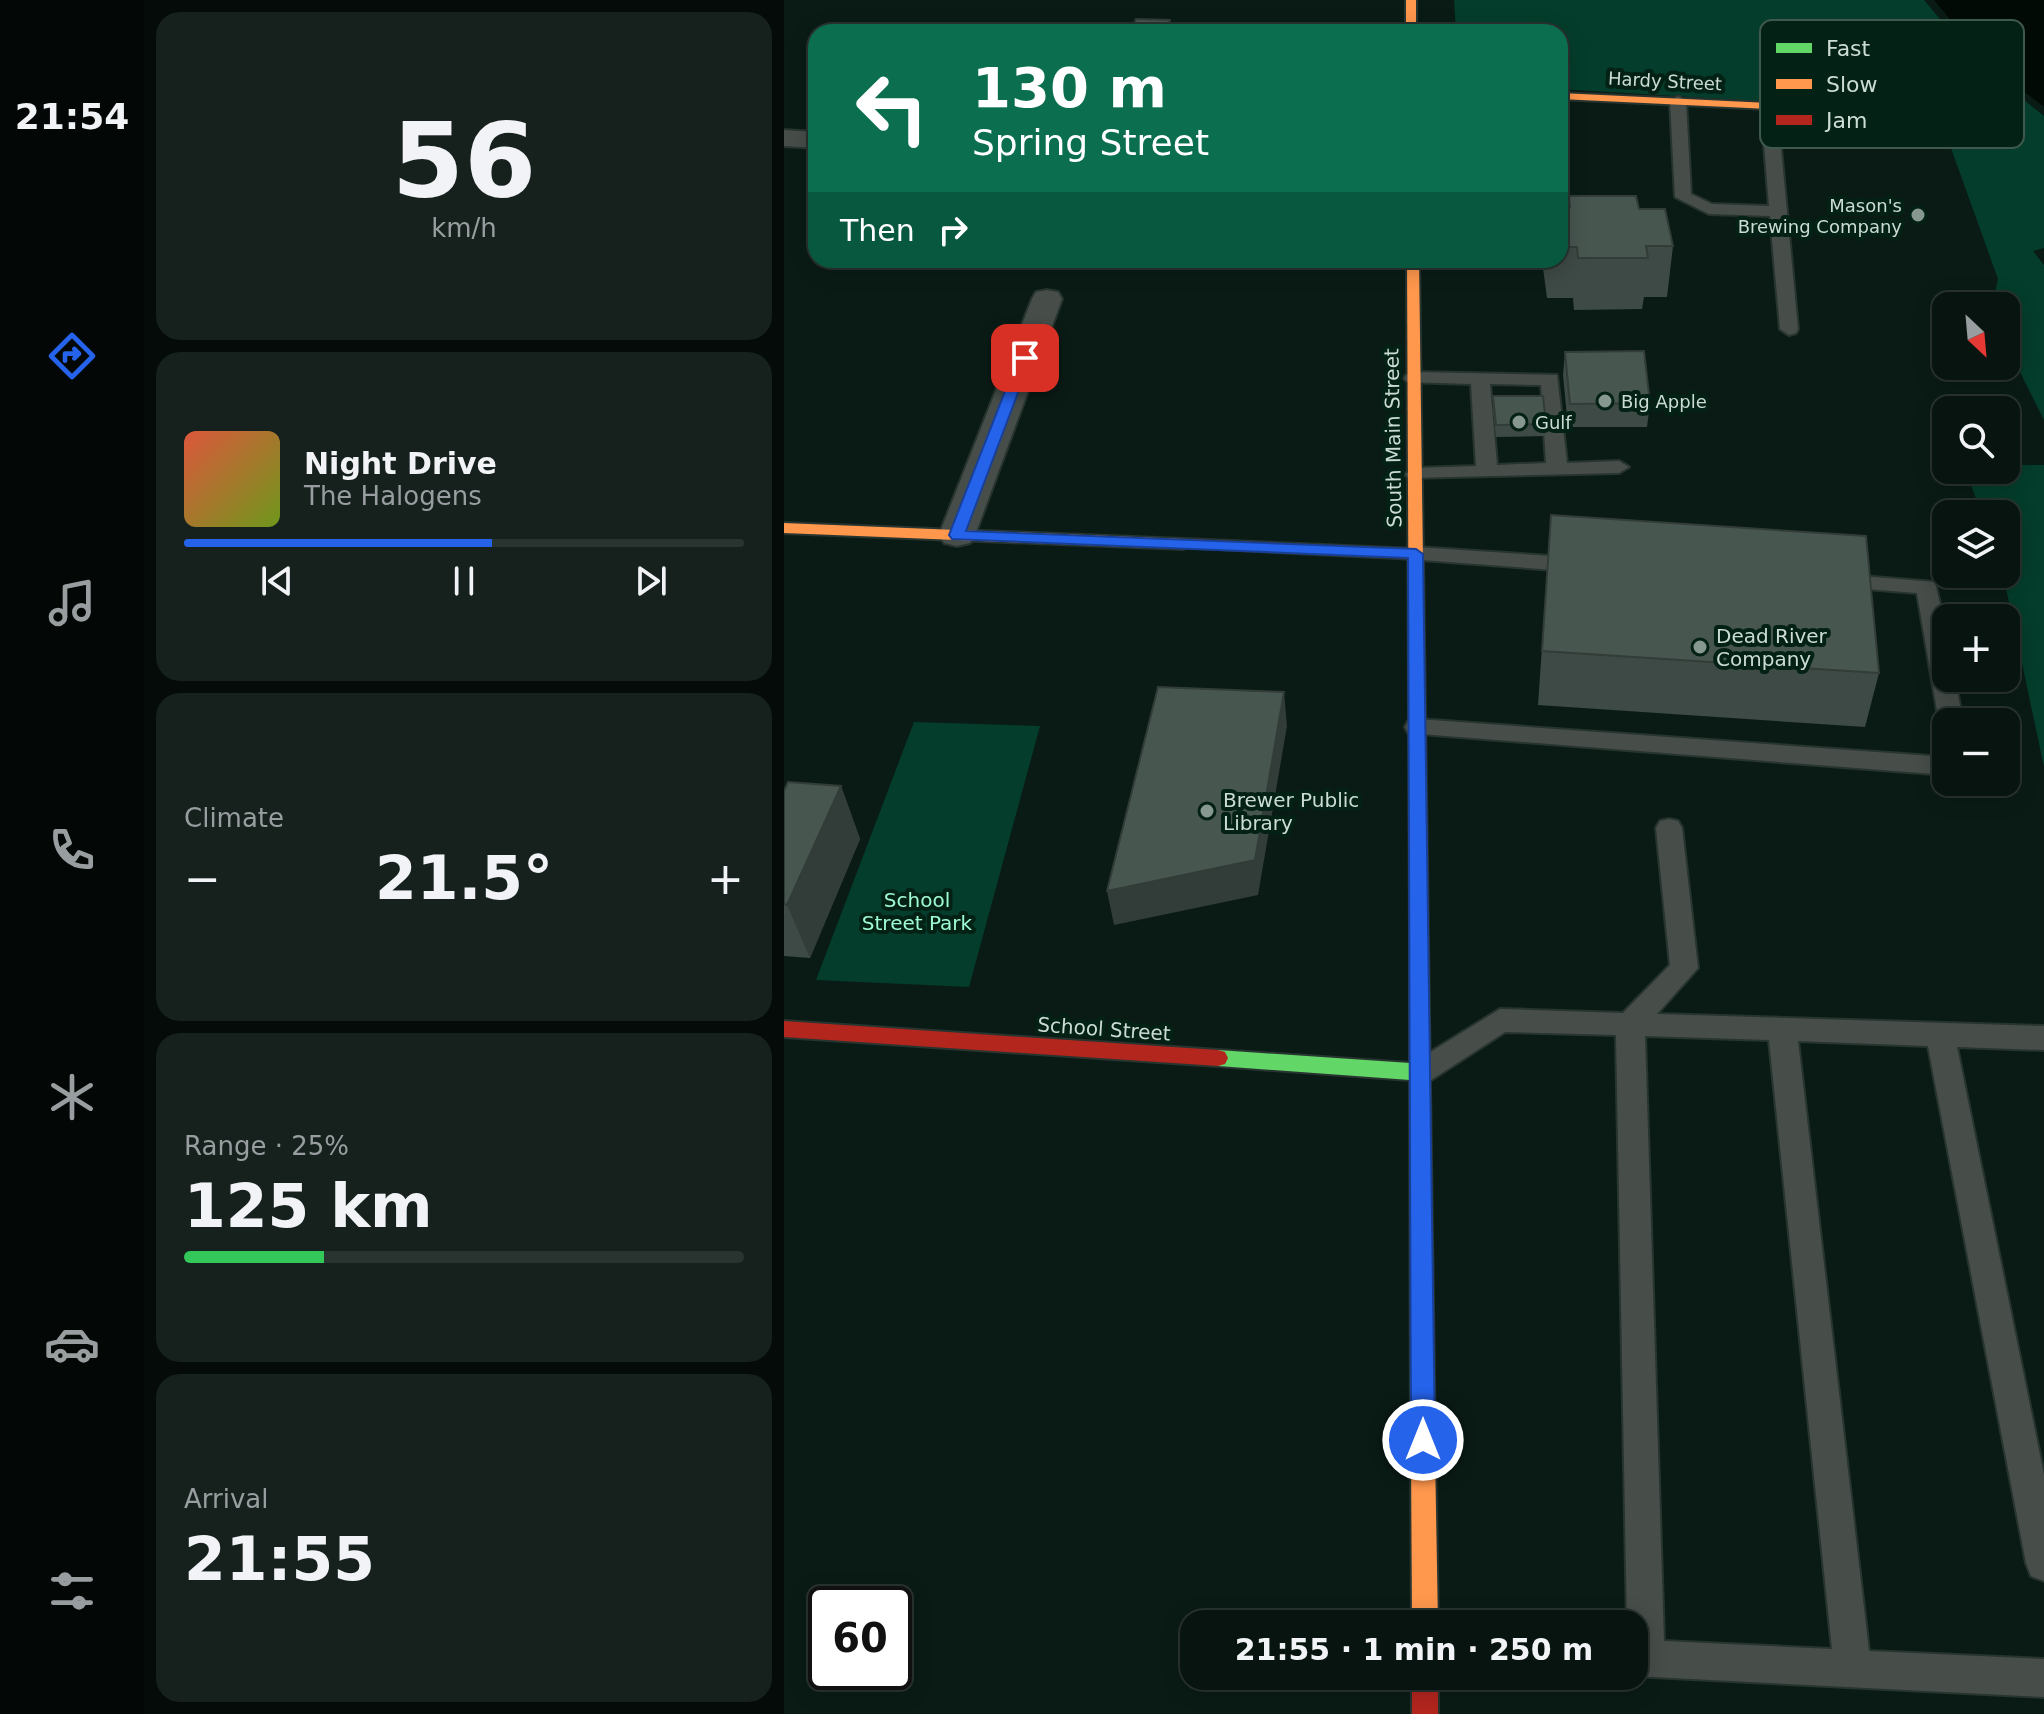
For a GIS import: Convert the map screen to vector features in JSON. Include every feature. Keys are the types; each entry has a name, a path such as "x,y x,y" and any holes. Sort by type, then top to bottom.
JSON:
{"main road":[{"path":"1411,0 1411,24"},
{"name":"Hardy Street","path":"1568,96 1760,106"},
{"name":"South Main Street","path":"1413,268 1425,1610"},
{"path":"784,528 1416,554"},
{"name":"School Street","path":"784,1029 1421,1072"},
{"path":"1425,1690 1425,1714"}],"street":[{"path":"784,138 808,140"},
{"path":"957,535 1047,299"}],"lane":[{"path":"1678,101 1683,197 1709,209 1780,211"},
{"path":"1773,148 1789,329"},
{"path":"1414,378 1550,379 1557,470"},
{"path":"1480,378 1487,472"},
{"path":"1415,474 1619,467"},
{"path":"1416,554 1602,566"},
{"path":"1819,580 1927,587 1949,708"},
{"path":"1417,727 1932,765"},
{"path":"1639,1610 1630,1024 1684,968 1669,828"},
{"path":"1421,1072 1500,1020 2044,1038"},
{"path":"1782,1029 1853,1669"},
{"path":"1940,1034 2044,1563"},
{"path":"1648,1658 2044,1678"}],"green space":[{"path":"1454,0 1924,0 1941,20 1760,20 1760,101 1568,89 1568,24 1456,24"},
{"path":"2024,100 2044,116 2044,248 2033,251 2044,265 2044,420 2020,372 2020,292 1995,292 1998,279 1951,148 2024,148"},
{"path":"2020,465 2044,465 2044,767 2020,654 2020,604 2009,604 2006,588 2020,588 2020,500 1977,500 1970,484 2020,484"},
{"name":"School Street Park","path":"914,722 1040,726 969,987 816,980"}],"shaded area":[{"path":"1934,0 2044,0 2044,107 2024,91 2024,20 1951,20"}],"building":[{"path":"1136,19 1170,20 1168,24 1134,24"},
{"path":"1569,196 1636,196 1639,209 1665,209 1673,246 1646,246 1648,258 1578,258 1577,247 1568,247"},
{"path":"1644,351 1650,403 1570,404 1565,352"},
{"path":"1493,396 1543,396 1546,424 1496,425"},
{"path":"1551,515 1866,536 1879,673 1542,651"},
{"name":"Brewer Public Library","path":"1158,687 1284,692 1255,860 1107,891"},
{"path":"788,782 841,786 787,905 784,904 784,791"}],"traffic: fast":[{"path":"1419,940 1423,1453"},
{"path":"1218,1058 1421,1072"}],"traffic: slow":[{"path":"1411,0 1411,24"},
{"path":"1568,96 1760,106"},
{"path":"1413,268 1419,940"},
{"path":"784,528 1183,544"},
{"path":"1423,1453 1425,1610"}],"traffic: jam":[{"path":"1183,544 1416,554"},
{"path":"784,1029 1218,1058"},
{"path":"1425,1690 1425,1714"}],"place":[{"name":"Mason's Brewing Company","path":"1918,215"},
{"name":"Big Apple","path":"1605,401"},
{"name":"Gulf","path":"1519,422"},
{"name":"Dead River Company","path":"1700,647"},
{"name":"Brewer Public Library","path":"1207,811"}],"route":[{"path":"1025,358 957,535 1416,554 1423,1440"}]}
